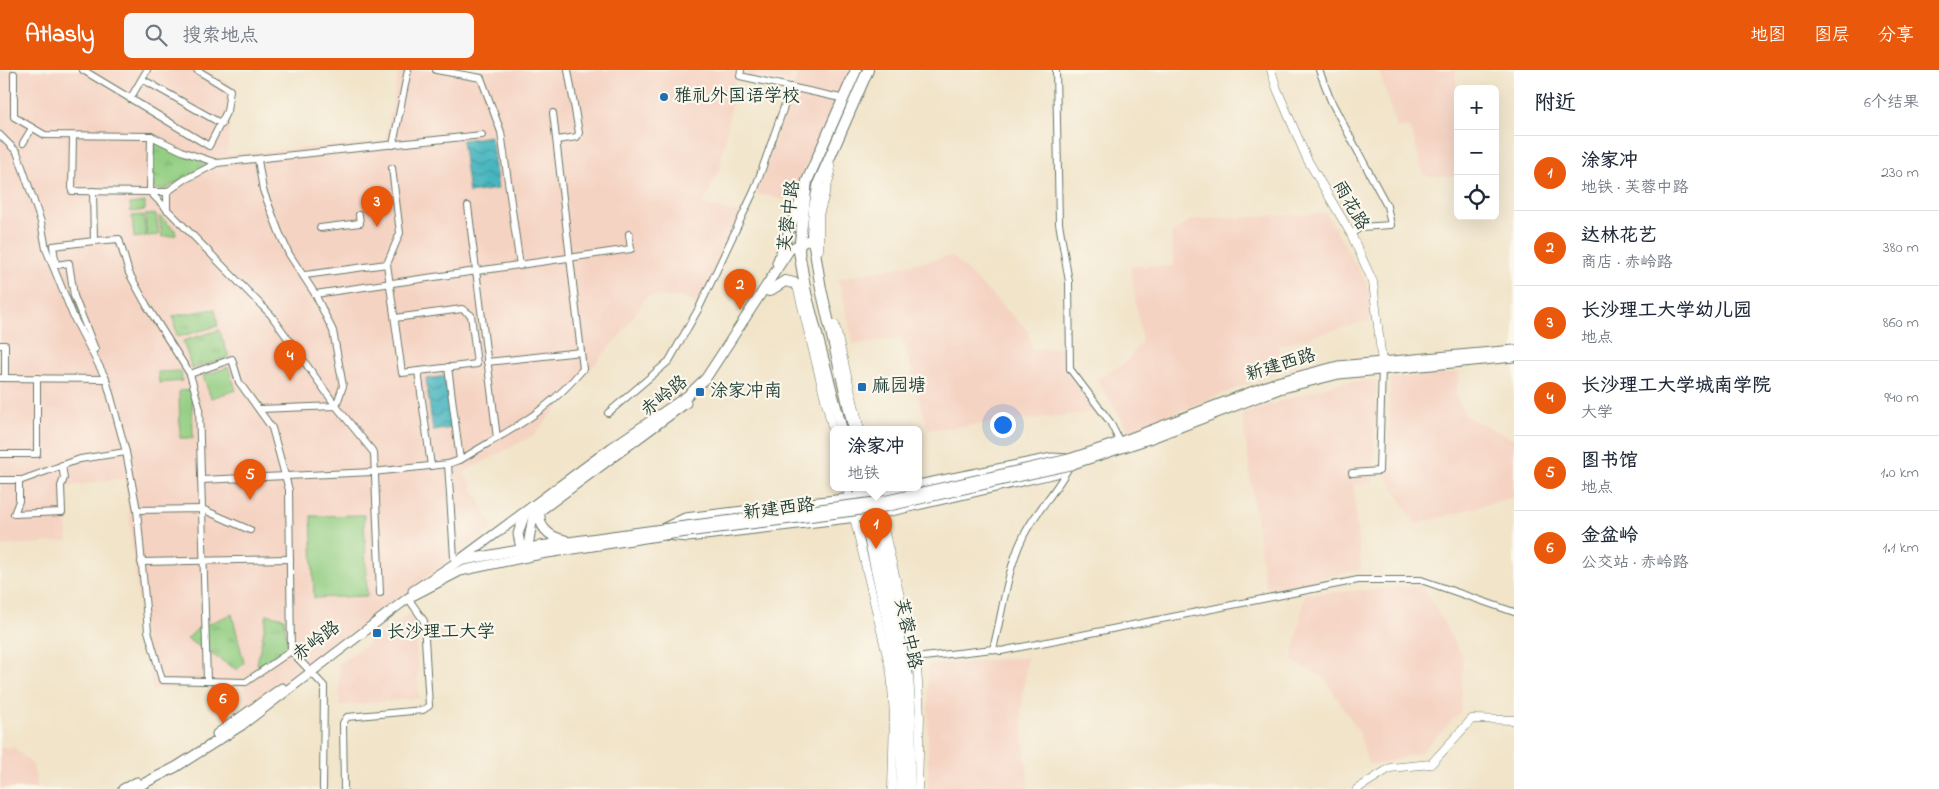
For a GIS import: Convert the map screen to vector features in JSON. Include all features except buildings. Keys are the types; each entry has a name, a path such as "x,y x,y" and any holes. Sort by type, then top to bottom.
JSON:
{"main road":[{"name":"芙蓉中路","path":"841,426 806,293 799,247 807,181 845,99 856,70"},
{"name":"芙蓉中路","path":"853,426 821,289 813,240 814,208 819,182 868,70"},
{"name":"赤岭路","path":"774,273 786,234 807,181"},
{"name":"赤岭路","path":"133,789 176,767 242,725 423,583 525,513 611,448 687,396 706,378 790,249 813,240"},
{"name":"赤岭路","path":"123,789 196,750 309,672 408,598 460,571 526,553 533,516 690,401 713,376 799,247"},
{"path":"769,291 785,281 797,286 806,293"},
{"name":"新建西路","path":"455,560 526,553 883,501 1070,462 1149,439 1280,389 1339,374 1382,366 1514,350"},
{"name":"新建西路","path":"526,553 572,541 663,532 688,537 868,515 1056,473 1070,462 1277,382 1338,366 1382,366 1514,357"},
{"name":"新建西路","path":"922,484 1052,458 1070,462"},
{"name":"芙蓉中路","path":"867,492 868,515 899,672 902,714 901,789"},
{"name":"新建西路","path":"663,532 685,518 849,498 867,492"},
{"path":"541,509 541,525 547,532 556,538 572,541"},
{"path":"525,513 518,534 526,553"},
{"name":"芙蓉中路","path":"868,515 910,659 909,789"}],"street":[{"path":"83,70 210,146 228,110 230,90 197,70"},
{"path":"130,98 147,70"},
{"path":"392,145 408,70"},
{"path":"436,70 481,78"},
{"path":"484,70 481,78 500,132 520,266"},
{"path":"556,140 577,138 579,133 568,70"},
{"path":"741,70 740,76 845,99"},
{"path":"1056,70 1059,223 1070,282 1070,369 1110,422 1120,442"},
{"name":"雨花路","path":"1271,70 1307,160 1350,234 1373,282 1382,366"},
{"path":"1319,70 1331,101 1387,206 1390,225 1361,227 1350,234"},
{"path":"14,74 14,117 44,135 152,136 184,152 217,163 482,135"},
{"path":"142,78 222,124"},
{"path":"608,413 669,362 699,308 755,190 791,87"},
{"path":"201,480 373,472 448,464 460,460 529,420 562,394 583,369 554,113"},
{"path":"23,143 32,128"},
{"path":"0,136 17,152 40,222 46,249 74,318 106,379"},
{"path":"73,136 72,191 167,192 184,180 217,163"},
{"path":"152,136 150,192 272,315 336,406 374,453 373,472 380,593"},
{"path":"829,159 830,172 819,215 821,270 859,426"},
{"path":"258,160 260,180 268,207 289,254 305,275 333,331 343,386 336,406"},
{"path":"392,168 400,233 388,264 402,373 477,364 471,315 462,309 395,318"},
{"path":"93,191 94,240"},
{"path":"167,192 167,210"},
{"path":"468,206 497,438"},
{"path":"320,228 360,223 359,216"},
{"path":"315,294 631,249 629,234"},
{"path":"206,681 199,406 190,374 129,273 119,239 94,240 53,246 56,265 69,263 74,296 106,379 126,452 137,510 148,631 162,680 246,682 291,650"},
{"path":"305,275 388,264"},
{"path":"797,286 832,426"},
{"path":"0,345 5,345 2,378 106,379"},
{"path":"487,362 581,352"},
{"path":"190,374 232,359 239,382 272,428 289,490 291,650 309,672 324,686 323,789"},
{"path":"1352,473 1379,471 1382,366"},
{"path":"448,367 460,460"},
{"path":"418,371 431,466"},
{"path":"0,454 37,454 37,378"},
{"path":"259,409 336,406"},
{"path":"0,480 18,480 80,459 126,452"},
{"path":"993,649 999,633 1012,563 1029,527 1060,483 1070,462"},
{"path":"448,464 455,560"},
{"path":"18,480 19,501 14,514 62,512 61,486 64,478 62,465"},
{"path":"848,491 849,498 868,515 891,673 894,716 892,789"},
{"path":"137,510 202,509 250,530"},
{"path":"141,562 290,559"},
{"path":"918,789 919,692 910,659 993,649 1001,651 1358,580 1421,580 1514,612"},
{"path":"344,789 343,723 346,717 423,710 429,706 424,621 408,598"},
{"path":"1357,789 1390,768 1430,764 1472,719 1514,720"}],"shaded area":[{"path":"0,70 204,70 233,86 227,155 385,141 399,70 737,70 720,168 703,205 744,214 699,308 686,297 647,296 625,329 534,435 464,472 494,528 244,711 244,686 188,685 152,690 137,590 125,478 63,487 68,541 0,546"},
{"path":"748,70 791,70 791,83 747,75"},
{"path":"795,70 850,70 790,201 757,194 795,81"},
{"path":"1379,70 1456,70 1456,85 1454,85 1454,176 1424,176 1410,127 1397,128"},
{"path":"1326,213 1366,282 1374,319 1278,346 1283,369 1129,432 1097,379 1125,363 1142,341 1130,266 1174,266 1171,234 1191,220"},
{"path":"952,256 1028,331 1032,349 1064,348 1069,376 1095,412 928,430 902,337 854,344 838,279"},
{"path":"1459,372 1456,395 1465,416 1514,439 1514,497 1416,524 1386,476 1391,379"},
{"path":"1376,380 1374,482 1353,485 1361,569 1266,590 1242,414 1337,383"},
{"path":"1423,586 1463,657 1461,711 1421,752 1382,764 1368,764 1359,732 1324,678 1292,661 1305,594"},
{"path":"408,614 416,626 419,698 340,706 339,664"},
{"path":"1027,657 1021,713 1029,789 928,789 928,665"},
{"path":"14,747 33,765 38,789 0,788 0,748"}],"green space":[{"path":"156,142 211,163 166,189 156,190 152,186 153,147"},
{"path":"145,202 145,210 131,212 130,204"},
{"path":"156,214 159,235 147,236 145,215"},
{"path":"143,215 146,236 134,238 132,216"},
{"path":"159,216 175,230 176,235 162,237"},
{"path":"215,309 218,326 177,337 173,316"},
{"path":"219,330 229,357 192,369 183,341"},
{"path":"228,367 236,390 211,398 203,376"},
{"path":"181,371 182,381 159,383 158,372"},
{"path":"192,390 193,438 180,438 179,391"},
{"path":"364,515 367,596 314,598 311,516"},
{"path":"232,614 244,663 237,670 187,639 198,628"},
{"path":"267,614 284,618 288,649 264,667 257,664"}],"water":[{"path":"491,136 498,189 469,193 462,140"},
{"path":"445,376 452,428 433,431 426,379"}],"place":[{"name":"雅礼外国语学校","path":"664,97"},
{"name":"长沙理工大学幼儿园","path":"377,227"},
{"name":"达林花艺","path":"740,310"},
{"name":"长沙理工大学城南学院","path":"290,381"},
{"name":"麻园塘","path":"862,387"},
{"name":"涂家冲南","path":"700,392"},
{"name":"图书馆","path":"250,500"},
{"name":"涂家冲","path":"876,549"},
{"name":"长沙理工大学","path":"377,633"},
{"name":"金盆岭","path":"223,724"}]}
